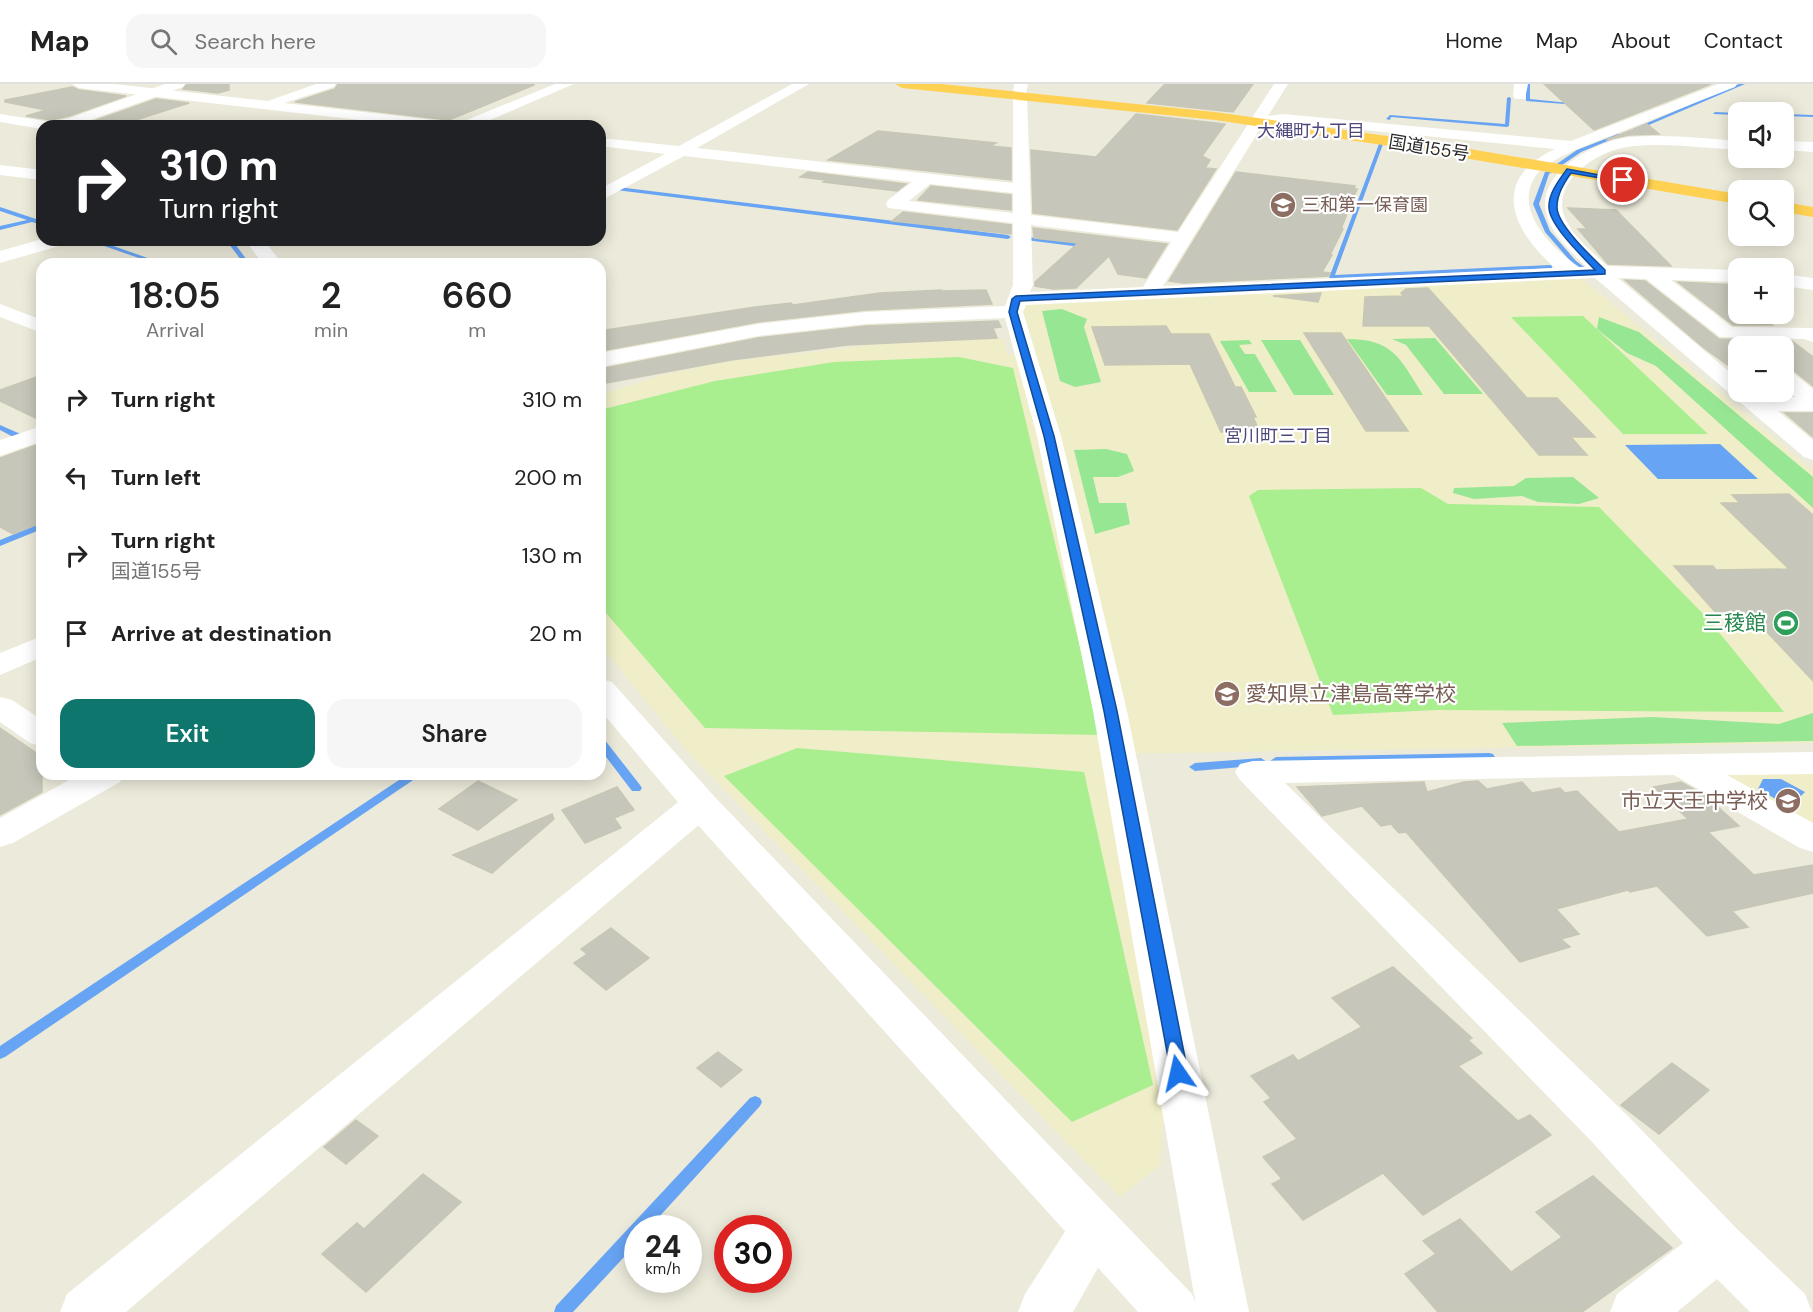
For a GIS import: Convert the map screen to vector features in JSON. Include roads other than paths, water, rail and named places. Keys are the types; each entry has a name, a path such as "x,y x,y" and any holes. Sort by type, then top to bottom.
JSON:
{"highway":[{"name":"国道155号","path":"902,84 1021,89 1258,122 1728,197"},
{"path":"1794,209 1813,212"}],"street":[{"path":"79,84 151,94 398,120"},
{"path":"77,120 178,84"},
{"path":"264,105 329,84"},
{"path":"478,120 567,84"},
{"path":"606,193 802,84"},
{"path":"1154,293 1153,285 1281,84"},
{"path":"1728,382 1590,272 1558,262 1533,233 1522,212 1521,201 1529,174 1553,155 1596,143 1730,84"},
{"path":"1021,89 1020,189 1023,285 1015,305 1049,436 1110,711 1223,1312"},
{"path":"0,118 36,124"},
{"path":"1258,122 1283,118 1596,143 1728,145"},
{"path":"21,135 36,131"},
{"path":"606,143 1020,189"},
{"path":"1590,272 1575,244 1556,218 1553,208 1560,181 1589,156 1596,143"},
{"path":"1794,146 1813,147"},
{"path":"0,170 36,174"},
{"path":"926,179 894,204 1183,238"},
{"path":"0,257 39,246"},
{"path":"259,246 268,258"},
{"path":"606,359 758,330 866,318 1154,293 1590,272 1728,276"},
{"path":"1649,272 1731,336"},
{"path":"1794,281 1813,284"},
{"path":"0,310 36,325"},
{"path":"10,334 36,328"},
{"path":"1727,333 1808,333 1813,336"},
{"path":"1794,386 1813,402"},
{"path":"1794,400 1813,402"},
{"path":"1752,402 1813,452"},
{"path":"0,449 36,435"},
{"path":"0,665 36,648"},
{"path":"606,695 700,804 1173,1312"},
{"path":"0,707 36,731"},
{"path":"1786,1312 1719,1246 1602,1122 1253,772 1813,763"},
{"path":"1681,764 1813,839"},
{"path":"0,834 95,780"},
{"path":"86,1312 700,804"},
{"path":"1044,1312 1095,1229"},
{"path":"1636,1312 1719,1246"}],"water":[{"path":"1720,444 1758,479 1658,479 1625,445"},
{"path":"1763,779 1781,779 1805,792 1790,807 1758,789"}],"waterway":[{"path":"1528,84 1528,100 1577,104"},
{"path":"1635,129 1743,84"},
{"path":"1388,119 1390,116 1507,126 1509,98"},
{"path":"1715,113 1728,114"},
{"path":"1794,115 1813,116"},
{"path":"1593,276 1574,262 1547,231 1536,204 1547,173 1579,151 1620,135"},
{"path":"1381,144 1331,277 1550,267"},
{"path":"618,189 1008,237"},
{"path":"0,209 36,221"},
{"path":"0,228 32,220"},
{"path":"1028,239 1089,246"},
{"path":"108,246 144,258"},
{"path":"234,246 242,258"},
{"path":"0,427 22,438"},
{"path":"0,543 36,528"},
{"path":"606,749 636,788"},
{"path":"1276,761 1489,757"},
{"path":"1195,767 1261,762"},
{"path":"0,1053 407,780"},
{"path":"651,1215 755,1102"},
{"path":"562,1312 624,1245"}],"place":[{"name":"三和第一保育園","path":"1283,205"},
{"name":"三稜館","path":"1786,623"},
{"name":"愛知県立津島高等学校","path":"1227,694"},
{"name":"市立天王中学校","path":"1788,801"}],"district":[{"name":"大縄町九丁目","path":"1311,131"},
{"name":"宮川町三丁目","path":"1278,436"}]}
